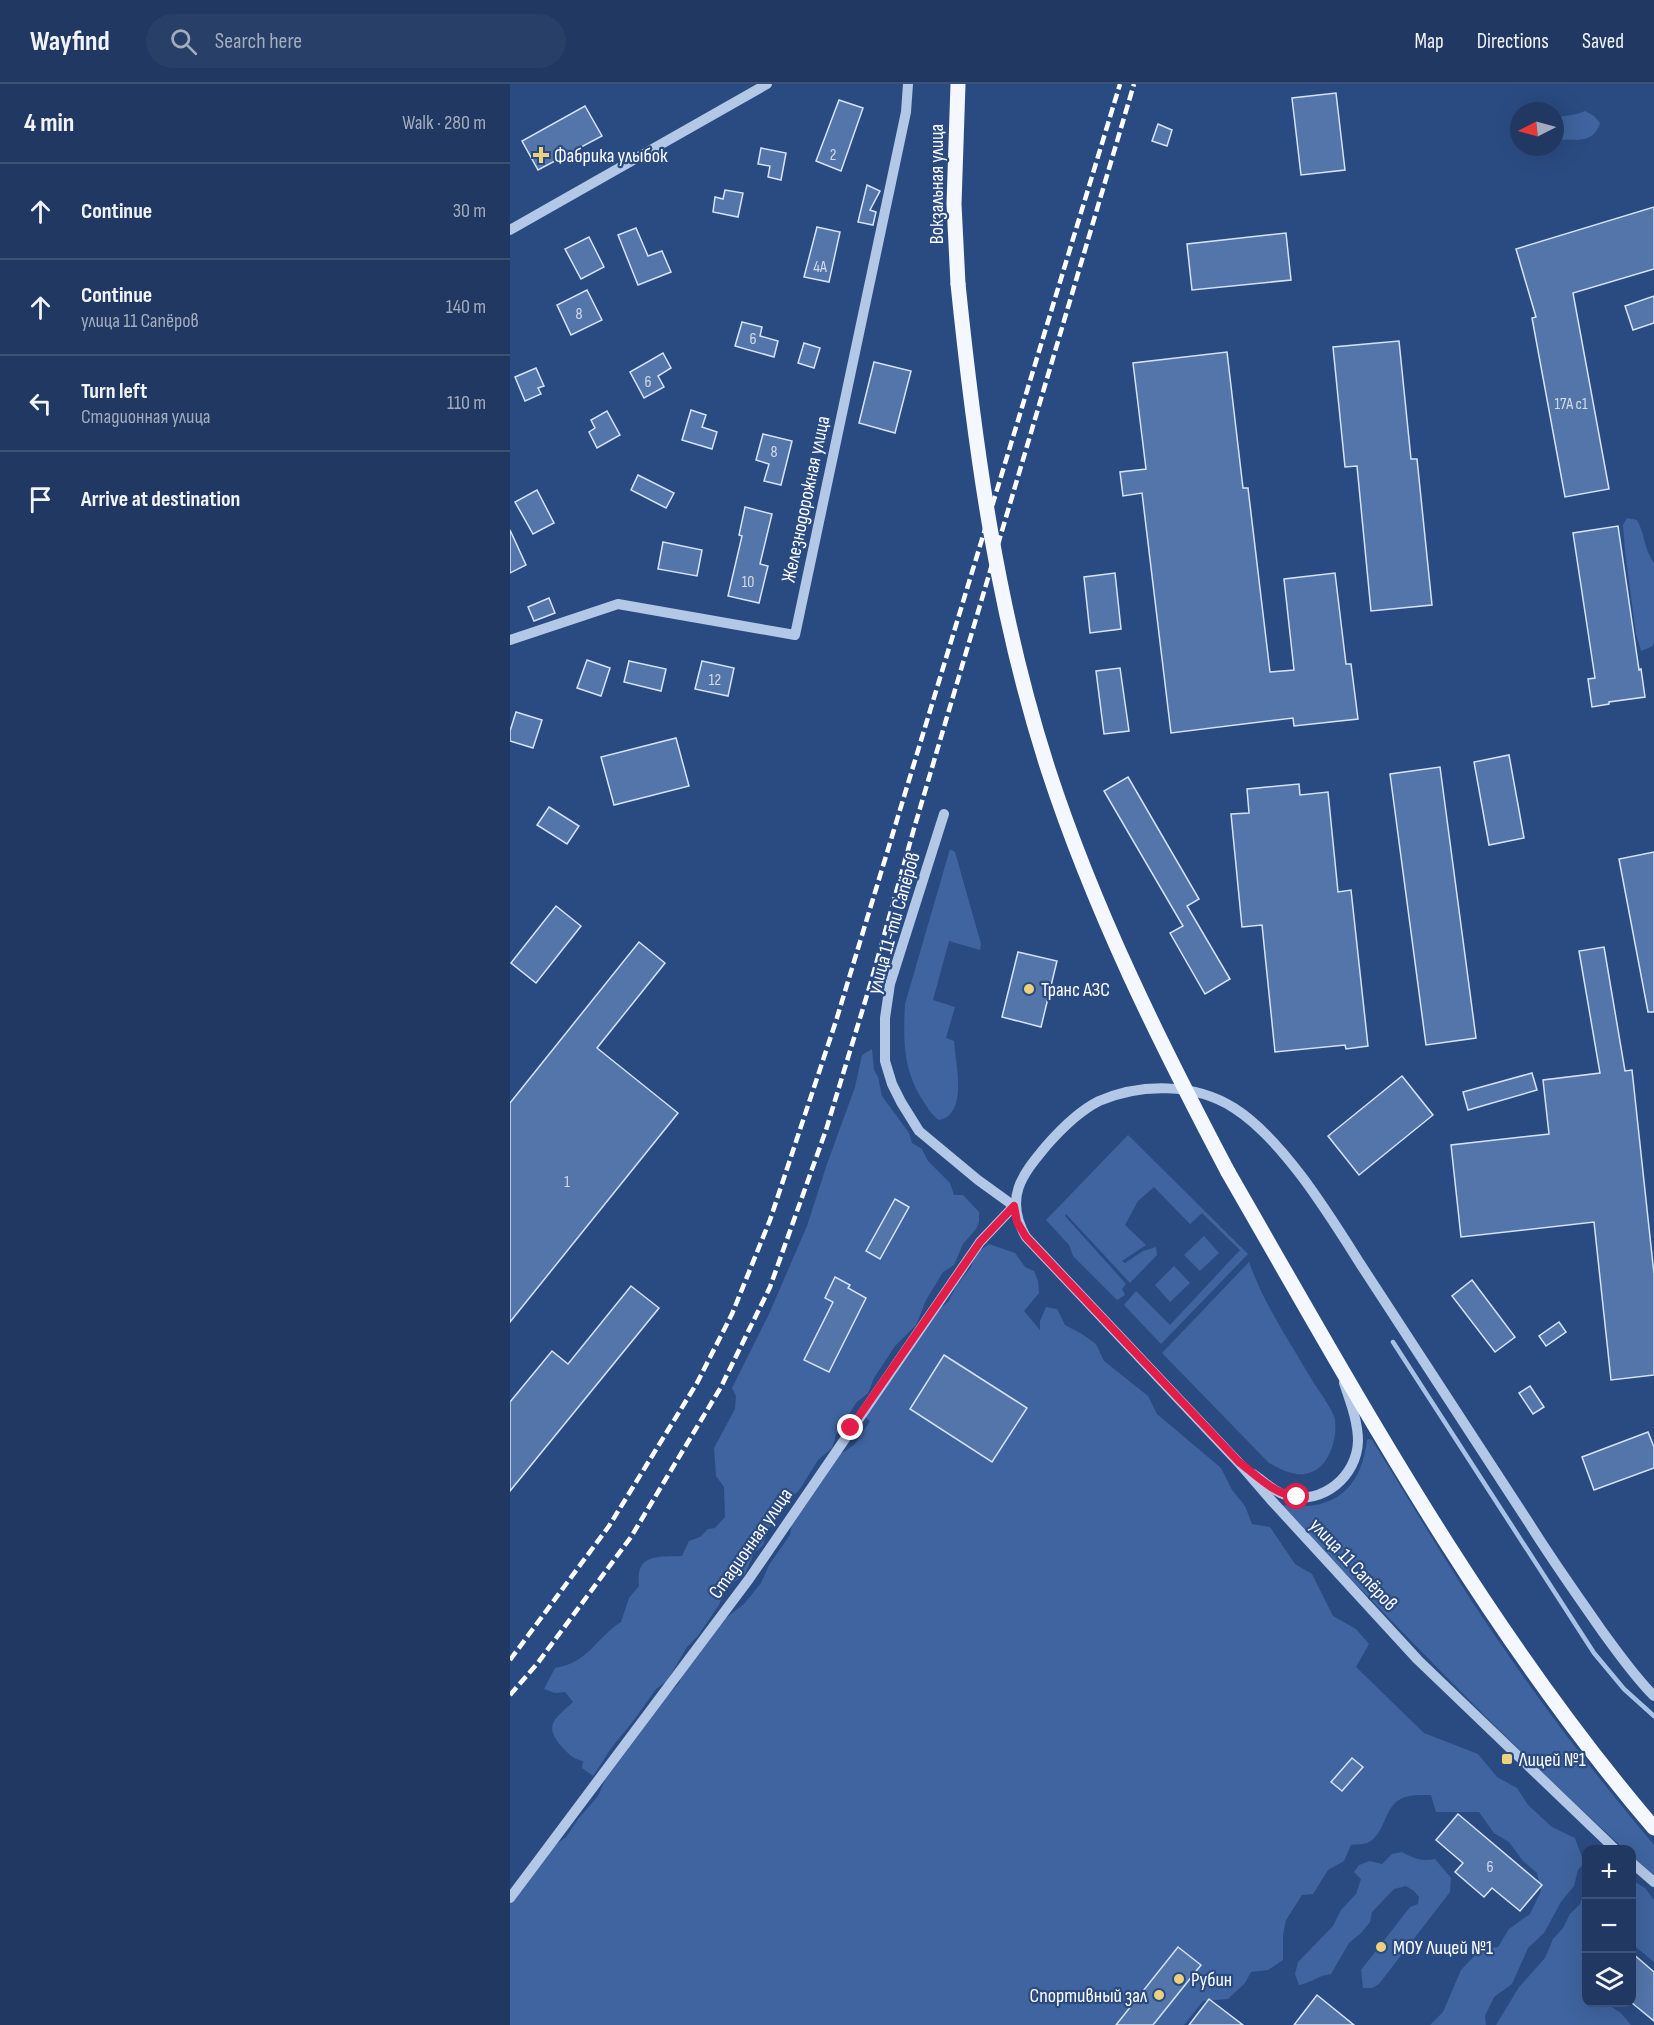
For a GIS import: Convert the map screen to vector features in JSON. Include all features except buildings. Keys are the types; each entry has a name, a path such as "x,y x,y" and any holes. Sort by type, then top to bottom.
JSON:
{"main road":[{"name":"Вокзальная улица","path":"958,84 954,204 958,284 978,458 996,566 1018,663 1048,769 1092,887 1134,987 1228,1173 1402,1473 1479,1595 1563,1714 1654,1828"}],"street":[{"path":"510,230 768,84"},
{"name":"Железнодорожная улица","path":"510,640 618,604 795,635 906,112 909,84"},
{"name":"улица 11-ти Сапёров","path":"944,814 890,984 885,1018 885,1061 897,1093 919,1131 978,1180 1014,1206"},
{"path":"1014,1206 1017,1190 1028,1170 1055,1136 1074,1118 1097,1102 1125,1093 1154,1088 1180,1088 1209,1096 1233,1107 1255,1124 1293,1166 1343,1237 1565,1579 1637,1680 1654,1696"},
{"name":"улица 11 Сапёров","path":"1014,1206 1017,1222 1026,1237 1239,1462 1418,1660 1611,1845"},
{"name":"Стадионная улица","path":"510,1898 749,1579 980,1242 1014,1206"},
{"path":"1239,1462 1276,1491 1287,1496 1317,1494 1337,1485 1345,1478 1356,1454 1357,1434 1353,1411 1333,1354"},
{"path":"1636,1866 1654,1882"}],"shaded area":[{"path":"1585,111 1594,116 1600,123 1597,130 1587,138 1564,140 1564,116"},
{"path":"1627,518 1637,520 1648,553 1654,563 1654,641 1653,646 1641,651 1636,634 1625,551 1623,525"},
{"path":"950,849 955,852 981,944 980,950 949,941 933,1000 955,1007 946,1038 954,1041 958,1073 957,1098 948,1116 939,1120 927,1107 912,1079 906,1055 904,1017 905,1004"},
{"path":"872,1049 874,1070 882,1096 909,1133 912,1143 922,1149 928,1161 950,1183 954,1195 963,1195 979,1212 979,1222 963,1244 954,1265 943,1272 926,1300 916,1325 895,1346 874,1378 868,1393 856,1403 836,1435 832,1448 818,1460 800,1489 768,1529 763,1545 754,1553 745,1574 733,1583 722,1597 697,1637 687,1647 667,1681 656,1689 593,1776 582,1768 583,1761 570,1755 553,1734 552,1728 556,1718 573,1702 565,1692 555,1693 544,1689 555,1668 576,1661 621,1622 629,1598 639,1586 639,1575 645,1562 657,1557 682,1556 689,1541 700,1537 708,1529 715,1528 725,1517 724,1487 716,1476 714,1448 735,1409 736,1396 732,1388 769,1314 807,1226 855,1087 862,1055"},
{"path":"1128,1135 1248,1254 1161,1344 1124,1305 1136,1291 1170,1325 1240,1250 1202,1213 1190,1224 1154,1187 1138,1201 1125,1225 1146,1245 1122,1261 1125,1263 1143,1251 1156,1247 1157,1255 1130,1283 1066,1214 1065,1216 1126,1284 1122,1289 1125,1295 1117,1300 1073,1256 1069,1245 1046,1220"},
{"path":"1204,1236 1219,1253 1200,1271 1184,1255"},
{"path":"989,1244 1015,1253 1025,1267 1034,1271 1038,1281 1039,1293 1024,1311 1040,1330 1040,1321 1046,1307 1057,1309 1065,1325 1096,1344 1104,1361 1148,1396 1157,1414 1221,1468 1232,1490 1245,1506 1252,1524 1270,1527 1295,1564 1312,1574 1333,1616 1356,1629 1369,1644 1356,1667 1424,1733 1478,1754 1497,1777 1517,1788 1528,1805 1552,1827 1575,1838 1582,1857 1582,1865 1578,1870 1574,1886 1561,1902 1544,1933 1528,1948 1512,1984 1494,1997 1485,2016 1486,2025 1430,2025 1443,2012 1461,1970 1480,1950 1498,1947 1509,1929 1530,1914 1541,1891 1537,1873 1523,1861 1509,1842 1494,1833 1479,1812 1436,1812 1431,1795 1414,1795 1394,1804 1374,1838 1365,1844 1351,1845 1344,1861 1328,1870 1313,1894 1302,1895 1286,1920 1283,1935 1283,1960 1268,1970 1251,1972 1245,1983 1228,1999 1203,2001 1184,2025 510,2025 510,1904 547,1851 566,1837 598,1796 605,1780 666,1697 679,1683 685,1667 709,1631 744,1604 761,1583 769,1565 790,1535 794,1512 836,1457 854,1445 870,1421 865,1417 882,1390 896,1374 902,1361 936,1311 948,1302 957,1285 971,1267 976,1253"},
{"path":"1249,1262 1269,1308 1334,1416 1335,1432 1331,1451 1320,1467 1307,1474 1294,1474 1269,1463 1162,1353"},
{"path":"1174,1266 1190,1283 1170,1302 1155,1285"},
{"path":"1367,1440 1372,1440 1471,1600 1514,1663 1582,1756 1654,1845 1654,1877 1636,1861 1636,1845 1620,1845 1580,1808 1493,1724 1283,1508 1283,1505 1316,1505 1342,1494 1358,1472"},
{"path":"1402,1852 1418,1859 1435,1859 1451,1878 1450,1892 1379,1984 1372,1988 1363,1988 1361,1970 1410,1907 1418,1904 1419,1897 1406,1886 1394,1889 1372,1912 1370,1922 1349,1943 1331,1974 1299,1985 1295,1974 1298,1962 1333,1926 1341,1910 1356,1894 1361,1879 1354,1872 1359,1865 1370,1861 1382,1864 1392,1854"},
{"path":"1636,1882 1645,1888 1654,1900 1654,1962 1636,1947"},
{"path":"1582,1898 1582,2007 1612,2007 1621,2013 1631,2025 1496,2025 1519,1987 1545,1958 1553,1939 1563,1928 1570,1914 1580,1904"}],"waterway":[{"path":"1393,1342 1594,1653 1624,1689 1654,1716"}],"railway":[{"path":"510,1660 609,1526 697,1383 732,1314 770,1220 836,1021 1120,84"},
{"path":"510,1695 537,1664 631,1537 721,1387 770,1287 826,1130 871,982 913,832 1134,84"}],"place":[{"name":"Фабрика улыбок","path":"541,155"},
{"name":"Транс АЗС","path":"1029,989"},
{"name":"Лицей №1","path":"1507,1759"},
{"name":"МОУ Лицей №1","path":"1381,1947"},
{"name":"Рубин","path":"1179,1979"},
{"name":"Спортивный зал","path":"1159,1995"}],"route":[{"path":"851,1428 980,1242 1014,1206 1017,1222 1026,1237 1239,1462 1276,1491 1297,1497"}]}
